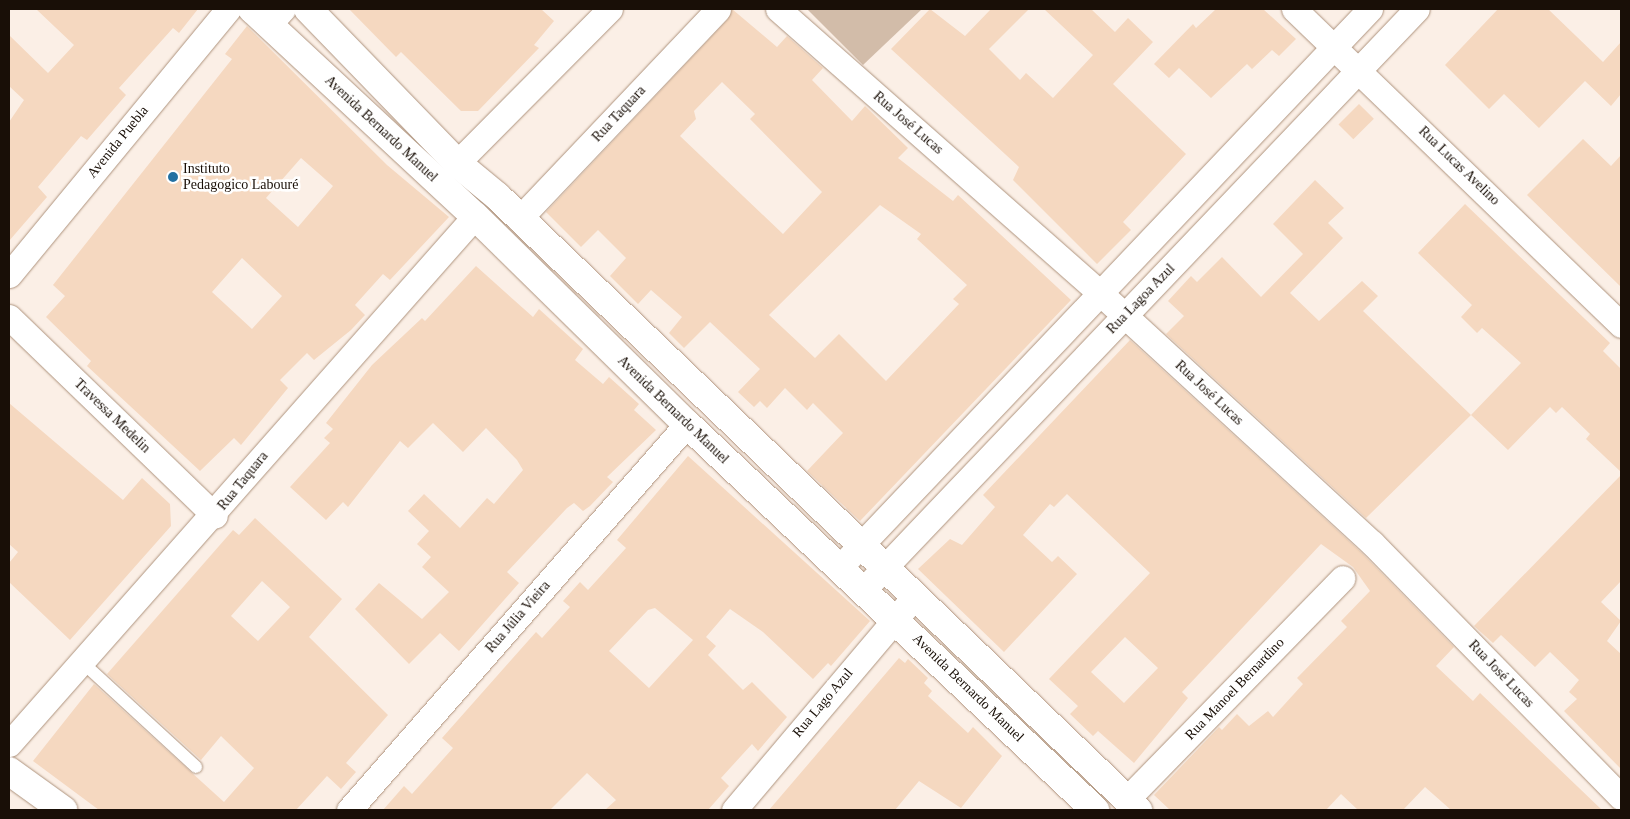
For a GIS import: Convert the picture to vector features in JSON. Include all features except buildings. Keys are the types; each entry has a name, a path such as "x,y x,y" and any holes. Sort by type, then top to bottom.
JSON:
{"street":[{"name":"Avenida Puebla","path":"9,275 228,9"},
{"name":"Avenida Bernardo Manuel","path":"308,9 457,163 520,218 858,547 1132,805"},
{"path":"457,163 610,9"},
{"name":"Rua Taquara","path":"520,218 718,9"},
{"name":"Rua José Lucas","path":"778,9 1099,292 1372,543 1621,798"},
{"name":"Rua Lucas Avelino","path":"1294,9 1360,70 1621,324"},
{"path":"839,568 1099,292 1370,9"},
{"name":"Rua Lagoa Azul","path":"864,589 1417,9"},
{"name":"Avenida Bernardo Manuel","path":"268,14 687,424 839,568 864,589 1095,810"},
{"name":"Rua Taquara","path":"9,744 215,516 263,454 476,216"},
{"name":"Travessa Medelin","path":"9,317 215,516"},
{"path":"619,358 642,336"},
{"name":"Rua Júlia Vieira","path":"349,810 687,424"},
{"name":"Rua Manoel Bernardino","path":"1132,805 1343,578"},
{"name":"Rua Lago Azul","path":"734,810 894,618 913,598"},
{"path":"9,771 63,810"}],"lane":[{"path":"82,662 196,767"}],"shaded area":[{"path":"807,9 922,9 863,65"}],"place":[{"name":"Instituto Pedagogico Labouré","path":"173,177"}]}
